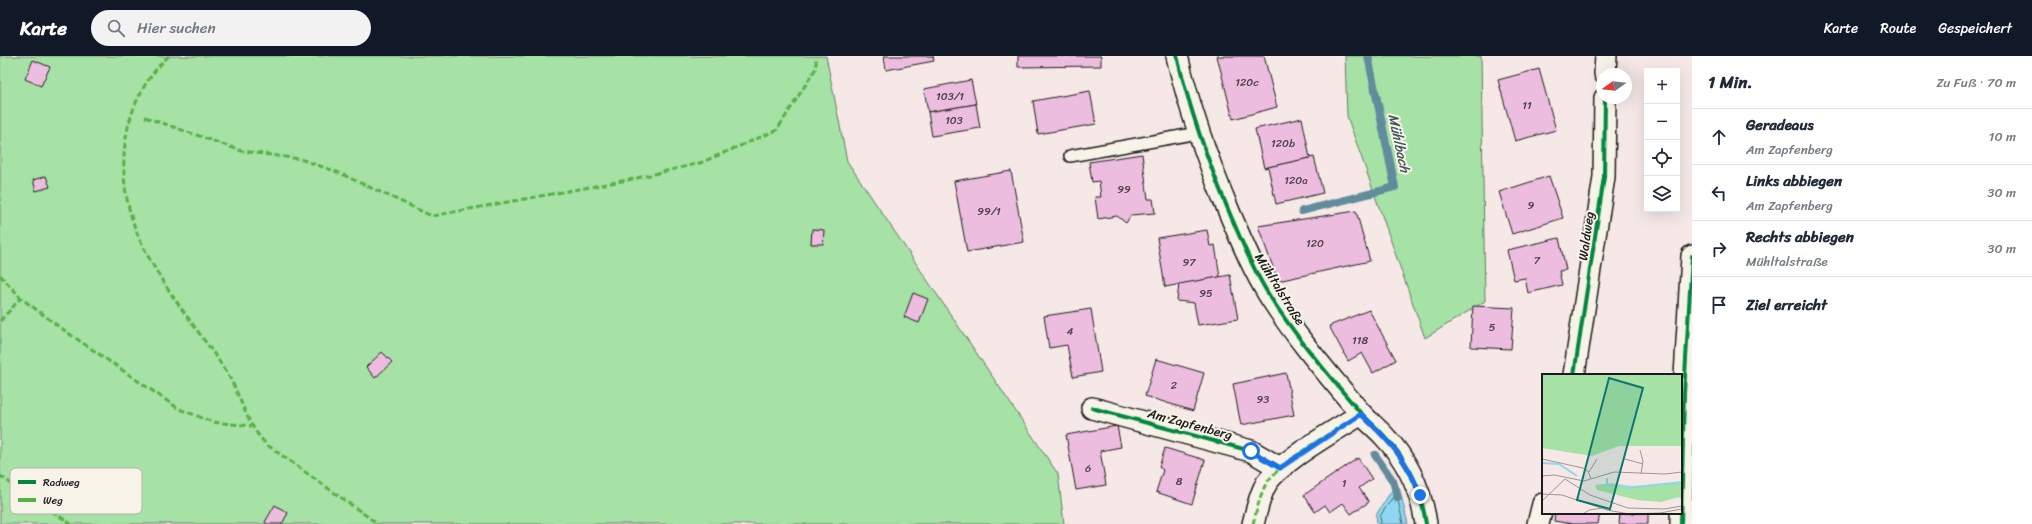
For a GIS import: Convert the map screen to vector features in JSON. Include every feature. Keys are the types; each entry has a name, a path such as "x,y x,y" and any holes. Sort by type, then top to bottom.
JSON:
{"street":[{"name":"Mühltalstraße","path":"1177,56 1198,133 1251,264 1289,324 1314,358 1361,414 1384,436 1406,463 1415,480 1420,495 1426,524"},
{"path":"1605,68 1606,56"},
{"name":"Waldweg","path":"1574,374 1604,177 1605,104"},
{"path":"1682,480 1684,393 1692,256"},
{"name":"Am Zapfenberg","path":"1092,408 1251,451 1280,468"},
{"path":"1253,524 1264,488 1280,468 1361,414"},
{"path":"1538,524 1542,508"},
{"path":"1681,514 1681,524"}],"lane":[{"path":"1070,156 1198,133"}],"green space":[{"path":"0,56 826,56 847,161 1058,474 1064,524 0,524"},
{"path":"1345,56 1481,56 1485,301 1425,338 1347,116"}],"water":[{"path":"1399,487 1408,524 1377,524 1376,515 1392,490"}],"building":[{"path":"884,56 933,56 934,61 886,70"},
{"path":"1018,56 1101,56 1101,66 1018,67"},
{"path":"1217,56 1264,56 1277,107 1233,119"},
{"path":"33,60 50,67 41,86 25,79"},
{"path":"1539,69 1556,130 1515,141 1498,80"},
{"path":"971,80 976,104 928,112 924,89"},
{"path":"1090,91 1096,124 1038,134 1033,101"},
{"path":"976,104 980,128 932,136 928,112"},
{"path":"1302,118 1310,158 1264,168 1255,129"},
{"path":"1142,154 1148,199 1153,199 1155,213 1131,215 1126,223 1117,216 1098,219 1095,197 1101,197 1099,181 1092,182 1089,162"},
{"path":"1314,157 1323,193 1276,204 1268,167"},
{"path":"1011,171 1024,242 967,252 954,181"},
{"path":"46,176 50,187 36,191 33,180"},
{"path":"1549,176 1563,218 1512,234 1499,192"},
{"path":"1356,211 1370,261 1278,281 1258,226"},
{"path":"812,229 824,230 823,244 811,244"},
{"path":"1207,230 1210,246 1215,245 1220,277 1165,287 1157,238"},
{"path":"1559,238 1566,270 1559,271 1562,285 1528,293 1525,278 1514,280 1507,250"},
{"path":"1230,275 1238,319 1198,325 1194,303 1177,301 1179,284"},
{"path":"913,293 928,299 919,323 904,317"},
{"path":"1473,306 1514,308 1511,349 1471,347"},
{"path":"1091,309 1101,372 1073,377 1067,345 1049,348 1044,316"},
{"path":"1369,310 1396,360 1373,373 1362,353 1348,361 1329,326"},
{"path":"382,352 392,362 375,378 366,367"},
{"path":"1156,359 1204,373 1193,411 1145,396"},
{"path":"1286,373 1294,415 1241,425 1233,384"},
{"path":"1117,426 1121,447 1100,451 1106,485 1076,490 1066,435"},
{"path":"1165,448 1205,460 1192,504 1156,492 1163,470 1159,467"},
{"path":"1358,458 1372,479 1359,488 1369,502 1351,514 1343,503 1330,512 1325,505 1315,512 1304,495"},
{"path":"275,505 288,513 282,524 267,524 265,522"},
{"path":"1555,514 1600,514 1598,524 1573,524 1554,521"},
{"path":"1620,514 1648,514 1648,524 1619,524"}],"waterway":[{"name":"Mühlbach","path":"1302,211 1395,187 1368,56"},
{"name":"Mühlbach","path":"1375,455 1393,481 1398,498"}],"marked path":[{"path":"169,56 152,75 139,97 130,121 125,146 124,171 127,197 133,222 143,246 171,294 225,370 248,418 259,436 266,444 378,524"},
{"path":"145,117 242,151 300,159 337,172 432,216 633,179 700,163 777,130 816,68 816,56"},
{"path":"0,275 21,298 58,326 179,409 213,422 251,426"},
{"path":"0,321 21,298"},
{"path":"1253,524 1262,492 1270,479 1293,458 1361,414"},
{"path":"0,476 10,483"},
{"path":"56,514 71,524"}],"cycle path":[{"path":"1177,56 1188,97 1214,175 1258,275 1279,310 1312,354 1361,414 1384,436 1400,455 1417,487 1426,524"},
{"path":"1574,374 1604,177 1605,104"},
{"path":"1682,480 1684,393 1692,256"},
{"path":"1092,408 1251,451 1280,468"},
{"path":"1681,514 1681,524"}],"route":[{"path":"1251,451 1280,468 1361,414 1384,436 1406,463 1415,480 1420,495"}]}
